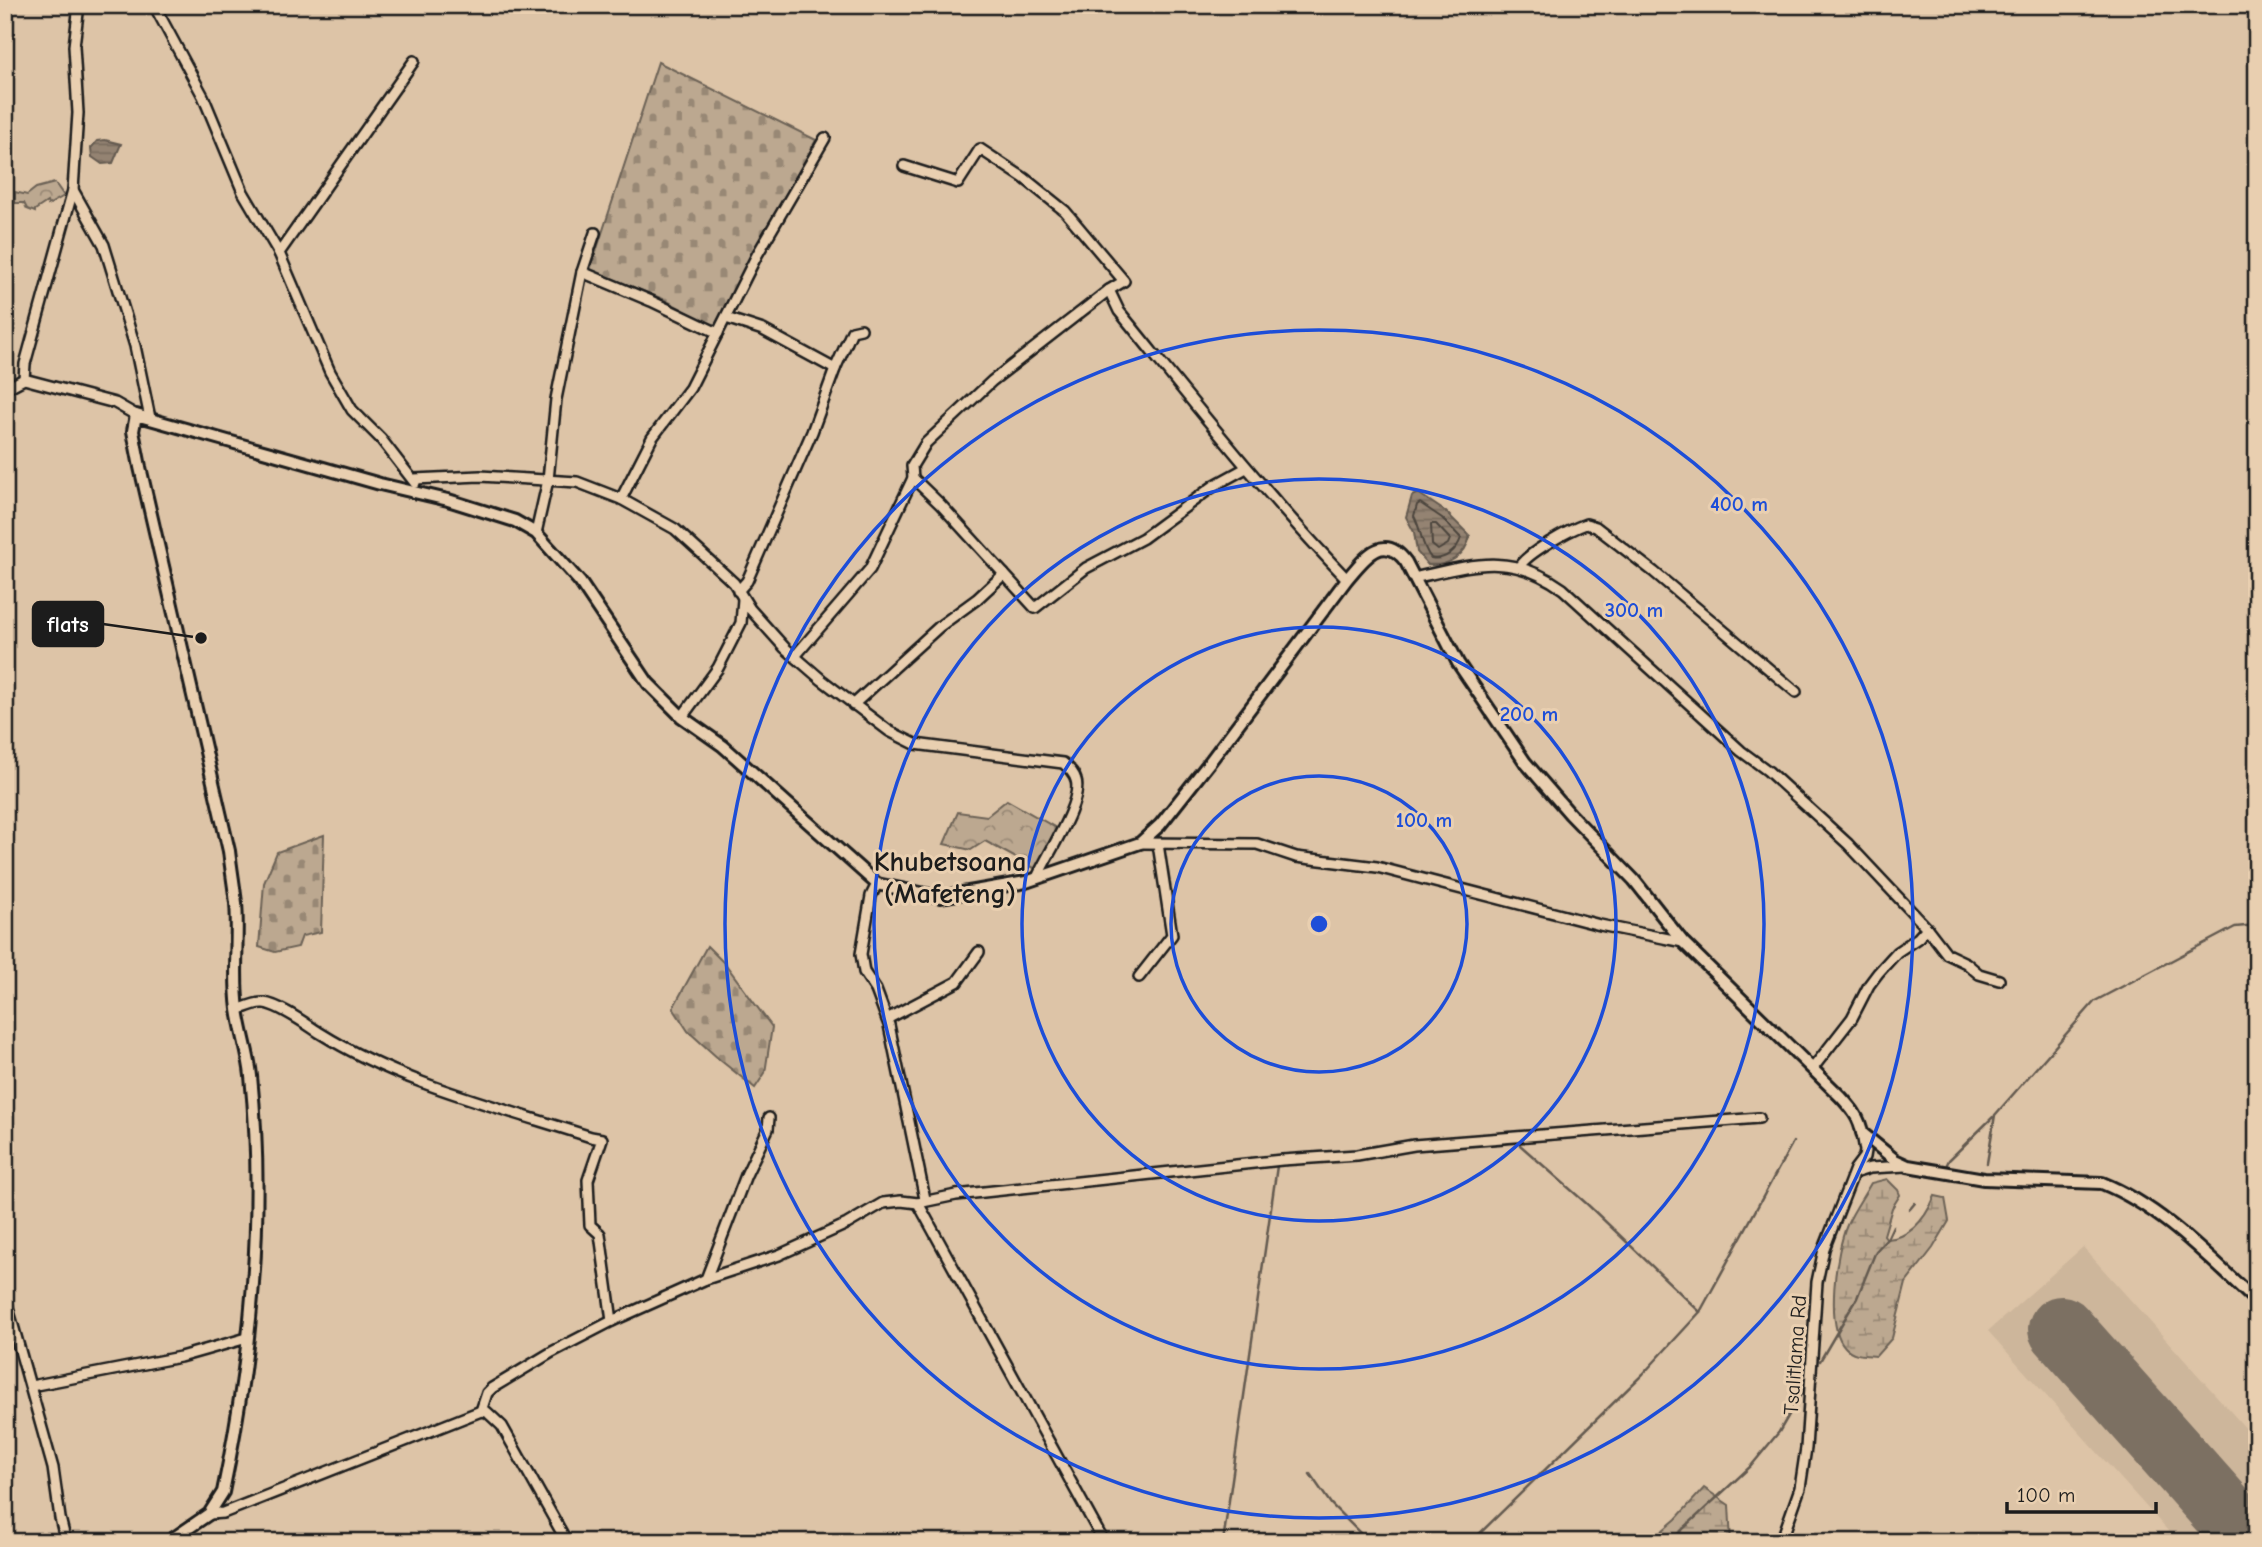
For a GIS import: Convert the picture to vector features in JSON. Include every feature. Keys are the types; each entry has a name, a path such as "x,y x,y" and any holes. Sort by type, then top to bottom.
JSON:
{"street":[{"path":"24,379 25,364 73,190 78,113 74,46 79,5"},
{"path":"154,5 203,96 243,192 279,253 325,360 352,410 414,480 421,494"},
{"path":"279,253 414,61"},
{"path":"621,499 652,438 690,388 757,255 825,138"},
{"path":"796,656 870,569 913,478 912,466 926,443 992,381 1109,289 1124,281 1065,211 980,149 958,183 904,166"},
{"path":"73,190 104,245 135,346 150,418"},
{"path":"536,533 548,480 552,426 582,272 596,233"},
{"path":"582,272 718,333"},
{"path":"1109,289 1119,311 1246,468 1292,522 1347,579"},
{"path":"726,318 764,330 835,369"},
{"path":"682,717 718,668 741,623 741,595 812,432 852,331 861,329"},
{"path":"5,389 24,379 115,403 136,415 515,521 536,533 580,582 648,683 682,717 723,746 877,884 940,897 1037,878 1140,843 1160,825 1369,553 1390,548 1398,552 1458,663 1525,762 1633,880 1683,942 1813,1068 1852,1110 1861,1125 1865,1163 1875,1168"},
{"path":"136,415 133,431 140,467 229,851 236,905 235,965 238,1010 251,1074 257,1198 247,1338 223,1492 209,1514 168,1542"},
{"path":"913,478 1035,608 1086,568 1143,538 1215,485 1246,468"},
{"path":"414,480 480,476 577,482 621,499 675,529 734,583 785,648 821,680 889,731 915,744 1063,763 1069,767 1077,781 1076,797 1037,878"},
{"path":"1519,567 1523,560 1557,537 1586,524 1596,527 1654,572 1796,692"},
{"path":"1414,578 1483,563 1519,567 1544,575 1563,589 1848,844 1927,928 1947,954 1966,963 1979,974 1999,980"},
{"path":"853,705 940,626 977,599 1004,574"},
{"path":"1140,843 1257,844 1296,857 1377,867 1600,925 1683,942"},
{"path":"1139,977 1172,935 1158,845"},
{"path":"877,884 872,896 861,954 864,972 876,990 887,1019 921,1201 1104,1542"},
{"path":"1813,1068 1852,1018 1878,973 1897,952 1918,938 1927,928"},
{"path":"887,1019 957,982 979,952"},
{"path":"238,1010 252,1004 265,1003 380,1065 464,1098 507,1109 591,1138 602,1139 588,1180 590,1225 600,1234 612,1321"},
{"path":"706,1279 746,1175 768,1129 769,1118"},
{"path":"481,1411 492,1388 552,1352 612,1321 706,1279 779,1255 847,1224 883,1203 1282,1160 1357,1155 1413,1145 1759,1118"},
{"path":"1862,1133 1881,1150 1908,1166"},
{"path":"1864,1154 1870,1147 1881,1150 1886,1159 1875,1168"},
{"name":"Tsalitlama Rd","path":"1782,1542 1800,1488 1806,1448 1817,1282 1824,1250 1864,1154"},
{"path":"1854,1174 1875,1168 1908,1166 1984,1179 2102,1183 2120,1190 2165,1220 2257,1302"},
{"path":"5,1297 53,1468 66,1542"},
{"path":"31,1386 180,1357 247,1338"},
{"path":"209,1514 223,1513 481,1411 487,1412 502,1426 567,1542"}],"shaded area":[{"path":"2083,1247 2257,1441 2257,1542 2178,1542 1988,1331"}],"green space":[{"path":"658,62 816,140 715,327 663,299 590,270"},
{"path":"55,183 64,196 48,205 47,202 35,212 27,209 24,203 15,203 15,192 27,195 36,188"},
{"path":"1007,800 1056,828 1036,869 985,841 971,850 944,844 958,812 987,816"},
{"path":"324,835 321,932 302,936 298,947 275,952 259,947 264,883 277,852"},
{"path":"707,946 726,965 772,1027 765,1073 755,1088 688,1031 673,1008"},
{"path":"1887,1179 1900,1195 1892,1208 1884,1235 1887,1239 1904,1235 1917,1225 1935,1196 1945,1198 1949,1221 1933,1248 1906,1283 1892,1338 1876,1356 1852,1352 1845,1347 1835,1323 1834,1288 1839,1252 1852,1214 1871,1183"},
{"path":"1704,1488 1729,1505 1731,1542 1649,1542 1676,1519"}],"water":[{"path":"97,141 121,144 113,163 102,164 92,157 91,148"},
{"path":"1418,493 1446,512 1470,536 1468,543 1455,559 1428,565 1417,552 1414,532 1406,517 1412,496"}],"waterway":[{"path":"1987,1163 1995,1115 2095,1001 2235,927 2257,925"},
{"path":"1947,1164 1993,1117"},
{"path":"1471,1542 1643,1374 1700,1312 1793,1142"},
{"path":"1520,1145 1587,1204 1700,1312"},
{"path":"1223,1542 1277,1166"},
{"path":"1910,1209 1915,1203"},
{"path":"1820,1361 1857,1298 1876,1251 1887,1239 1893,1226"},
{"path":"1669,1542 1751,1466 1779,1432 1805,1387"},
{"path":"1310,1474 1331,1504 1369,1542"}],"runway":[{"path":"2061,1329 2251,1542"}],"place":[{"name":"flats","path":"201,638"}],"district":[{"name":"Khubetsoana (Mafeteng)","path":"950,877"}]}
